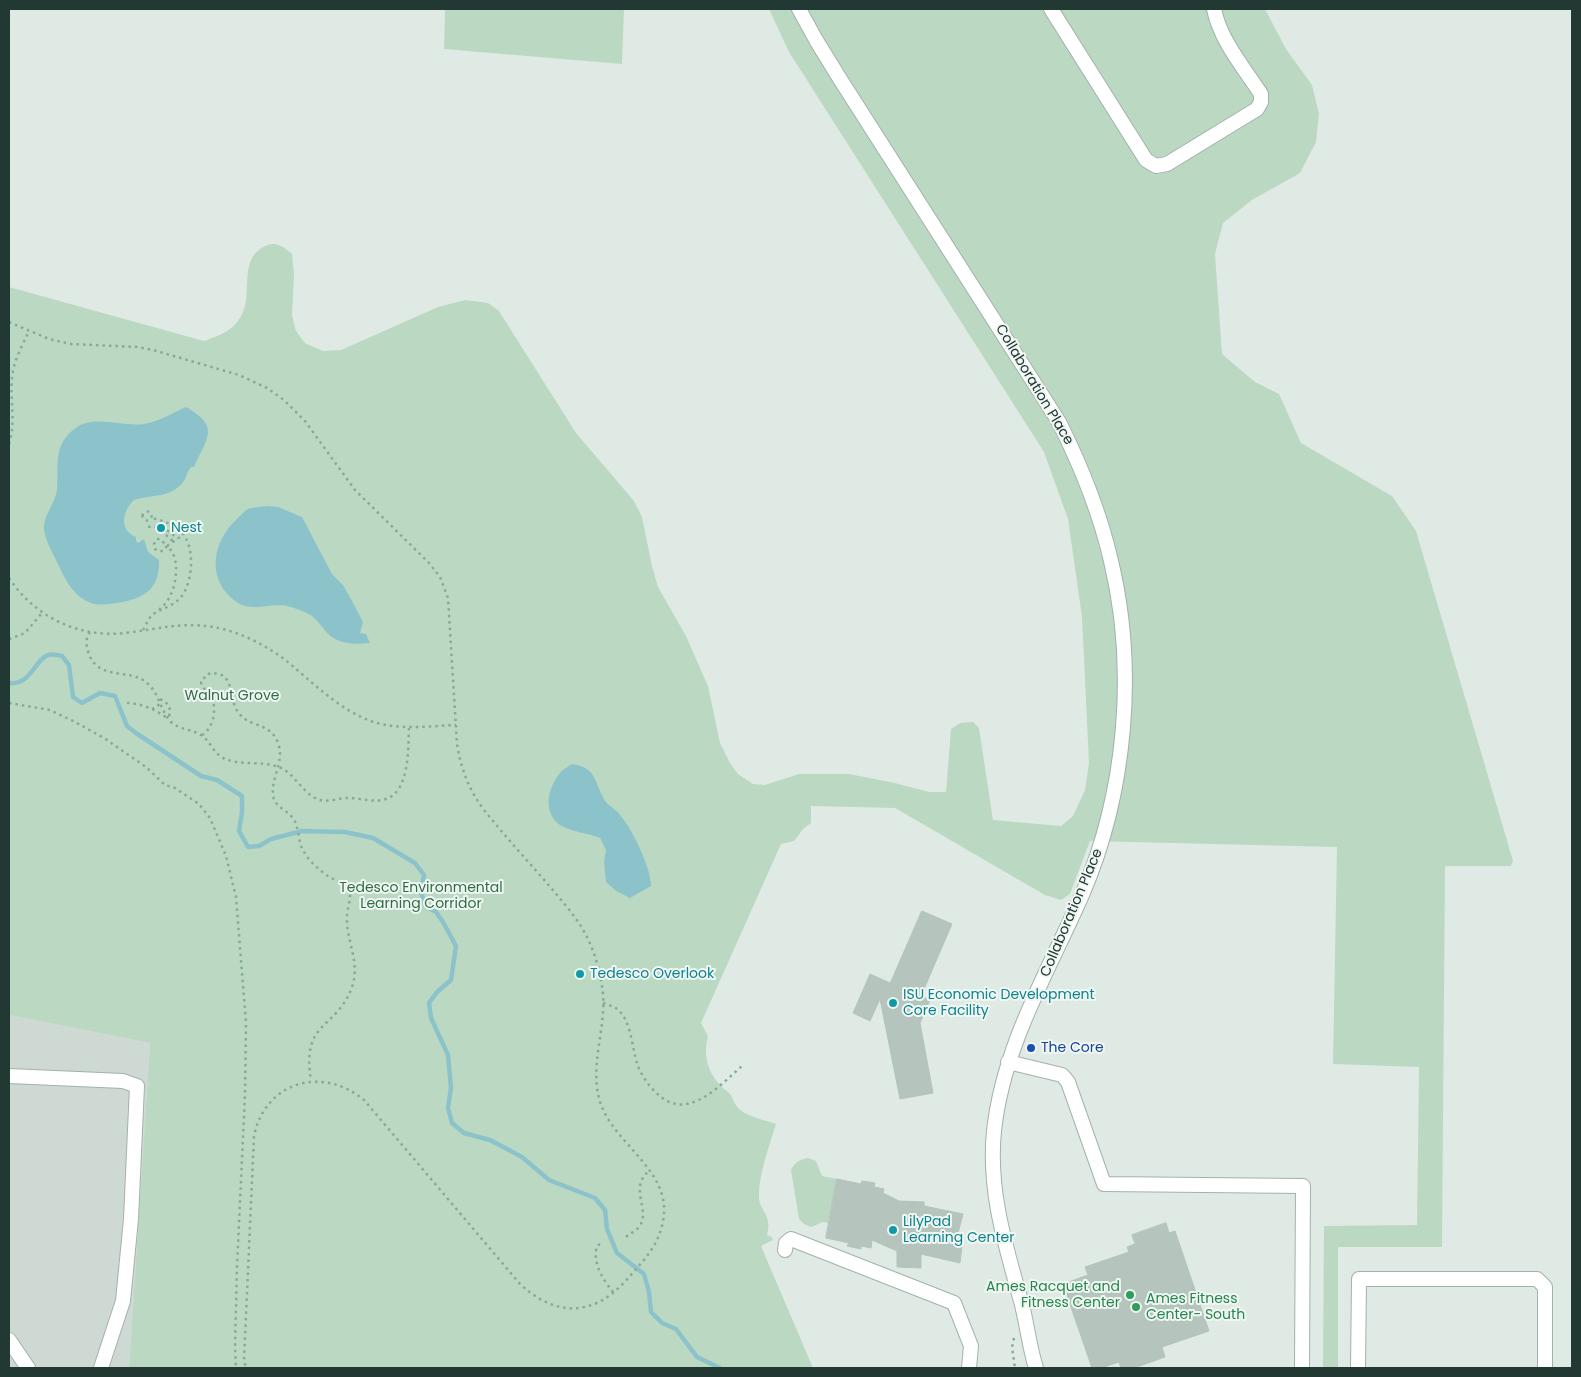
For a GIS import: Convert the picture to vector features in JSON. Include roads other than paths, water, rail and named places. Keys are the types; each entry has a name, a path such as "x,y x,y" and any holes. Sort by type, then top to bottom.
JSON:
{"street":[{"name":"Collaboration Place","path":"799,9 816,40 1059,422 1100,520 1112,562 1122,633 1125,684 1120,758 1115,792 1108,823 1091,874 1023,1022 1008,1062 996,1114 993,1168 998,1217 1036,1368"},
{"path":"1051,9 1146,160 1156,166 1167,164 1257,109 1261,102 1261,94 1222,34 1214,9"},
{"path":"1008,1062 1062,1075 1068,1082 1104,1184 1303,1186 1302,1368"},
{"path":"9,1076 123,1081 137,1086 131,1219 123,1301 101,1368"},
{"path":"785,1250 786,1243 791,1239 954,1303 972,1346 969,1368"},
{"path":"1358,1368 1359,1280 1537,1279 1545,1288 1545,1368"},
{"path":"9,1340 28,1368"},
{"name":"Collaboration Place","path":"1030,1368 1031,1353"}],"water":[{"path":"186,407 204,421 208,434 194,467 191,467 179,487 161,495 134,500 125,514 124,520 127,530 136,537 138,543 144,539 148,552 159,560 157,578 148,591 135,599 101,605 84,600 74,591 66,579 48,543 44,529 45,520 55,498 58,455 64,440 77,427 84,424 92,422 150,423"},
{"path":"267,506 278,507 302,517 332,574 343,585 352,601 363,622 360,633 366,634 370,643 353,644 341,642 331,637 314,618 304,612 291,607 277,605 248,607 235,601 226,592 216,572 216,560 222,538 247,510"},
{"path":"572,764 581,766 591,773 606,802 625,821 640,849 648,869 651,886 630,898 616,891 606,882 604,862 606,850 600,838 574,831 554,820 549,807 552,785 561,772"}],"waterway":[{"path":"9,683 22,681 46,656 52,654 62,656 69,665 73,697 82,703 100,693 115,696 127,726 201,776 217,780 242,796 239,831 248,847 259,846 271,839 302,831 345,832 373,838 415,863 424,875 421,892 425,906 436,912 456,946 451,980 437,992 429,1003 431,1018 448,1055 451,1088 448,1108 452,1123 464,1133 490,1140 522,1157 549,1180 595,1198 605,1210 607,1229 617,1253 644,1274 649,1292 651,1312 662,1323 676,1329 697,1357 720,1368"}],"place":[{"name":"Nest","path":"161,528"},
{"name":"Tedesco Overlook","path":"580,974"},
{"name":"ISU Economic Development Core Facility","path":"893,1003"},
{"name":"The Core","path":"1031,1048"},
{"name":"LilyPad Learning Center","path":"893,1230"},
{"name":"Ames Racquet and Fitness Center","path":"1130,1295"},
{"name":"Ames Fitness Center- South","path":"1136,1307"}],"park label":[{"name":"Walnut Grove","path":"232,696"},
{"name":"Tedesco Environmental Learning Corridor","path":"421,896"}]}
